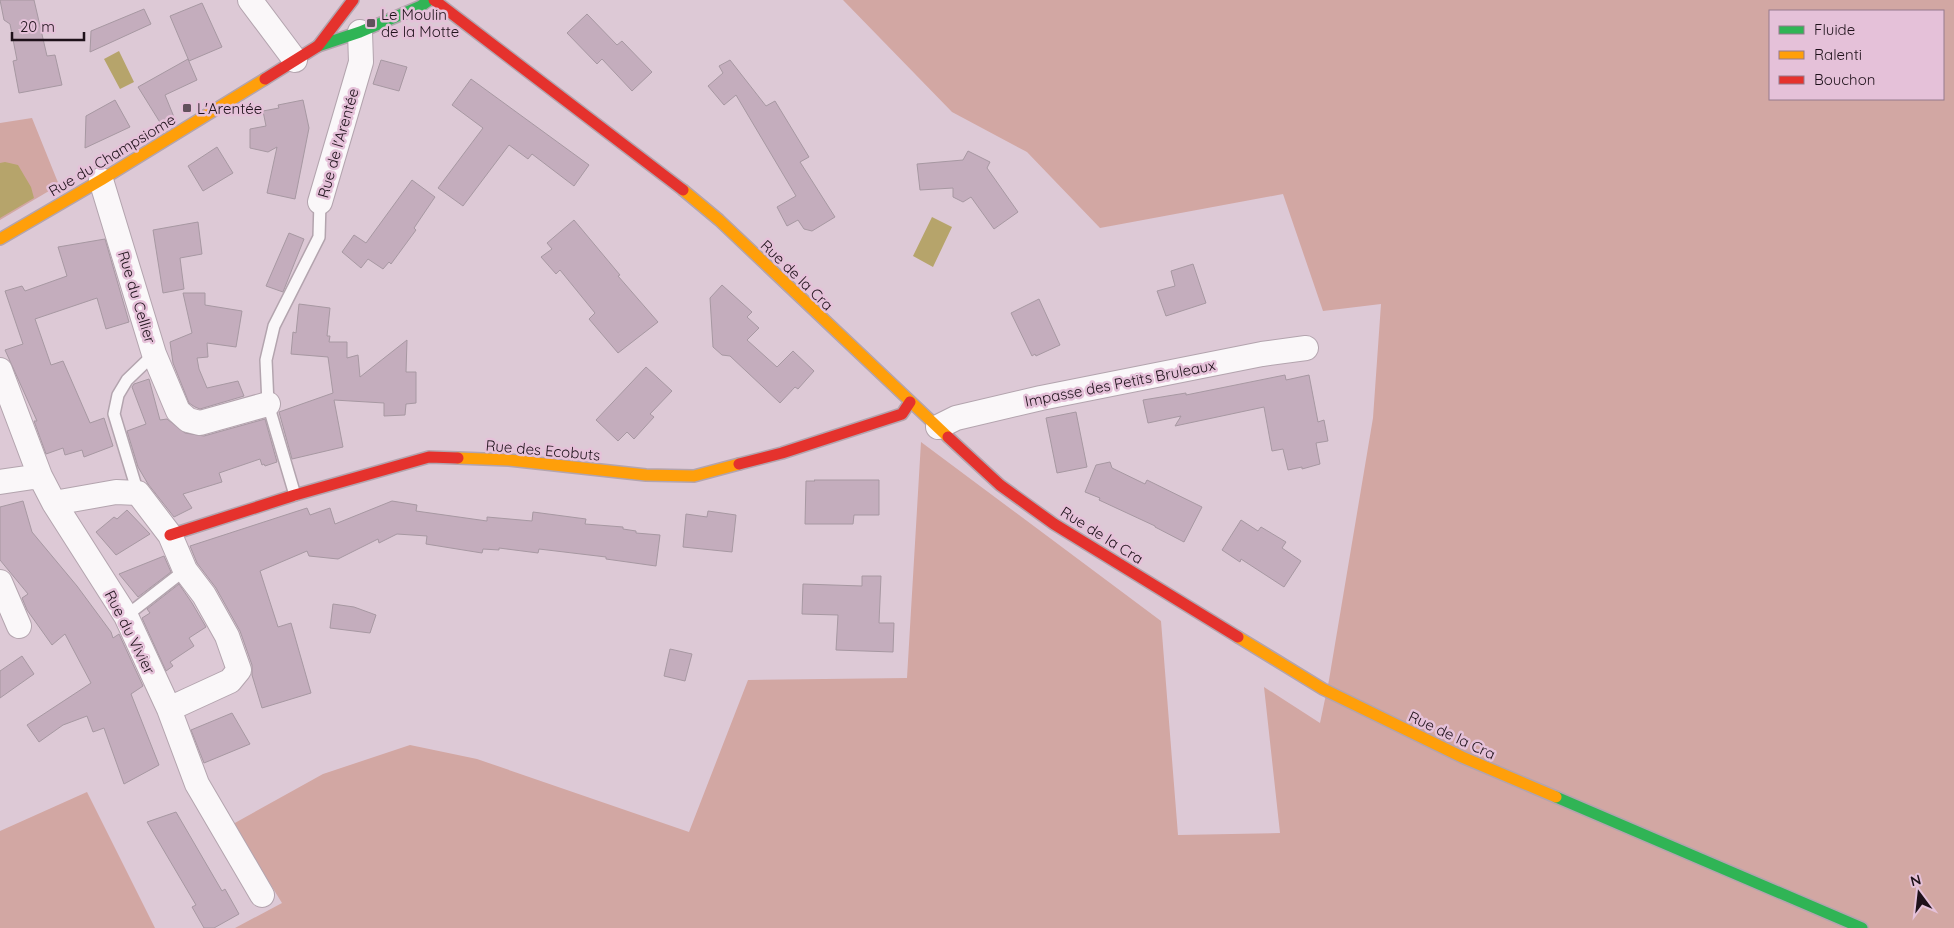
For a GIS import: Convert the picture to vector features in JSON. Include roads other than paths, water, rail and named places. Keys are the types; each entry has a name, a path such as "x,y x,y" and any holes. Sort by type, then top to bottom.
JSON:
{"street":[{"path":"250,0 295,60"},
{"name":"Rue du Champsiome","path":"0,239 101,180 318,46 354,0"},
{"path":"318,46 360,32 421,6 429,0"},
{"name":"Rue de la Cra","path":"434,0 531,76 672,181 718,220 1000,485 1054,524 1323,689 1462,757 1862,928"},
{"name":"Rue de l'Arentée","path":"320,202 361,62 360,32"},
{"name":"Rue du Cellier","path":"101,180 154,354 178,411 188,420 200,423 268,404"},
{"name":"Impasse des Petits Bruleaux","path":"938,428 956,418 1041,398 1262,354 1306,348"},
{"name":"Rue du Vivier","path":"0,370 40,476 54,503 126,616 169,709 197,784 262,895"},
{"name":"Rue des Ecobuts","path":"170,535 295,495 429,457 509,460 646,475 694,476 782,453 902,414 910,402"},
{"path":"0,482 40,476"},
{"path":"54,503 116,492 138,493 170,535 185,570 204,595 227,636 239,670 230,680 169,709"},
{"path":"0,582 19,626"}],"lane":[{"name":"Rue de l'Arentée","path":"295,495 268,404 266,360 274,326 319,237 320,202"},
{"path":"138,493 114,414 118,395 127,380 154,354"},
{"path":"126,616 185,570"}],"place":[{"name":"Le Moulin de la Motte","path":"371,23"},
{"name":"L'Arentée","path":"187,108"}]}
